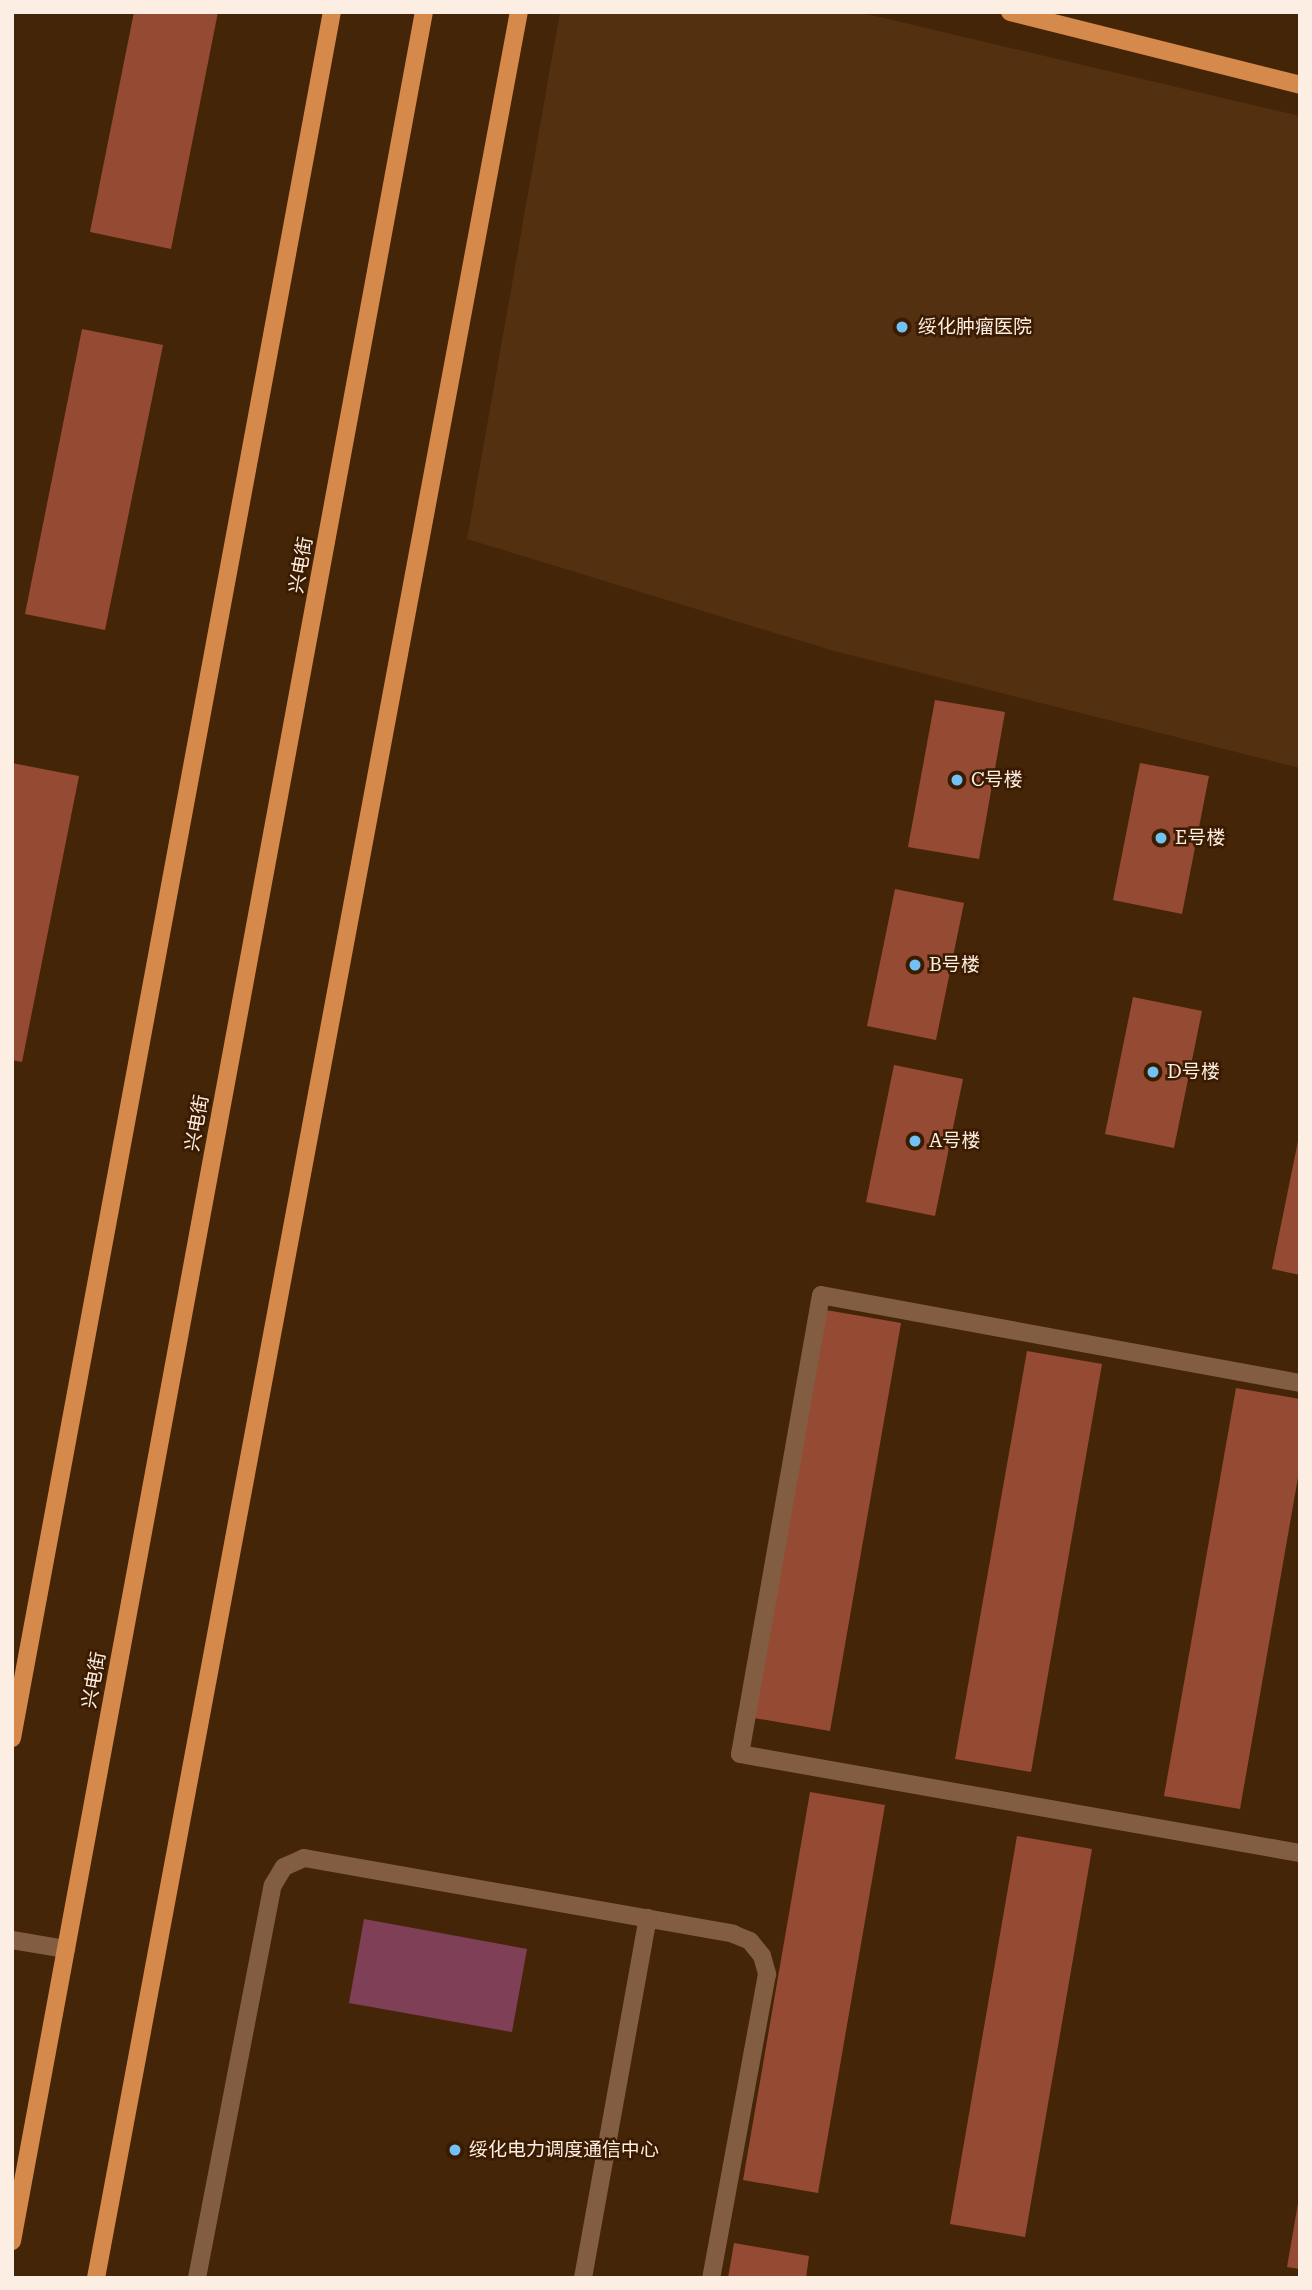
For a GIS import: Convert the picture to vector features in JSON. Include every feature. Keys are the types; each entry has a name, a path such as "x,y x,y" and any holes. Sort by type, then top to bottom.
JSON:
{"main road":[{"path":"12,1738 332,12"},
{"name":"兴电街","path":"12,2241 424,12"},
{"path":"96,2278 519,12"},
{"path":"1010,12 1300,85"}],"street":[{"path":"1300,1383 821,1295 740,1754 1300,1853"},
{"path":"197,2278 273,1885 284,1867 304,1858 325,1859 648,1918 733,1934 750,1941 762,1956 767,1974 711,2278"},
{"path":"583,2278 648,1918"},
{"path":"12,1940 66,1949"}],"shaded area":[{"name":"绥化肿瘤医院","path":"560,12 858,12 1300,116 1300,768 834,651 467,539"},
{"path":"364,1919 527,1949 512,2032 349,2003"}],"building":[{"path":"134,12 218,12 171,249 90,232"},
{"path":"82,329 163,345 105,630 25,614"},
{"name":"C号楼","path":"935,700 1005,712 979,859 908,847"},
{"path":"12,763 79,776 22,1062 12,1060"},
{"name":"E号楼","path":"1140,763 1209,776 1182,914 1113,900"},
{"name":"B号楼","path":"895,889 964,903 936,1040 867,1026"},
{"name":"D号楼","path":"1133,997 1202,1011 1174,1148 1105,1134"},
{"name":"A号楼","path":"894,1065 963,1079 935,1216 866,1202"},
{"path":"1300,1137 1300,1275 1272,1269"},
{"path":"826,1310 901,1323 830,1731 754,1718"},
{"path":"1027,1351 1102,1364 1031,1772 955,1759"},
{"path":"1236,1388 1300,1399 1300,1466 1240,1809 1164,1796"},
{"path":"810,1792 885,1805 818,2193 743,2180"},
{"path":"1017,1836 1092,1849 1025,2237 950,2224"},
{"path":"1300,2203 1300,2269 1287,2267"},
{"path":"734,2243 809,2256 806,2278 728,2278"}],"place":[{"name":"绥化肿瘤医院","path":"902,327"},
{"name":"C号楼","path":"957,780"},
{"name":"E号楼","path":"1161,838"},
{"name":"B号楼","path":"915,965"},
{"name":"D号楼","path":"1153,1072"},
{"name":"A号楼","path":"915,1141"},
{"name":"绥化电力调度通信中心","path":"455,2150"}]}
